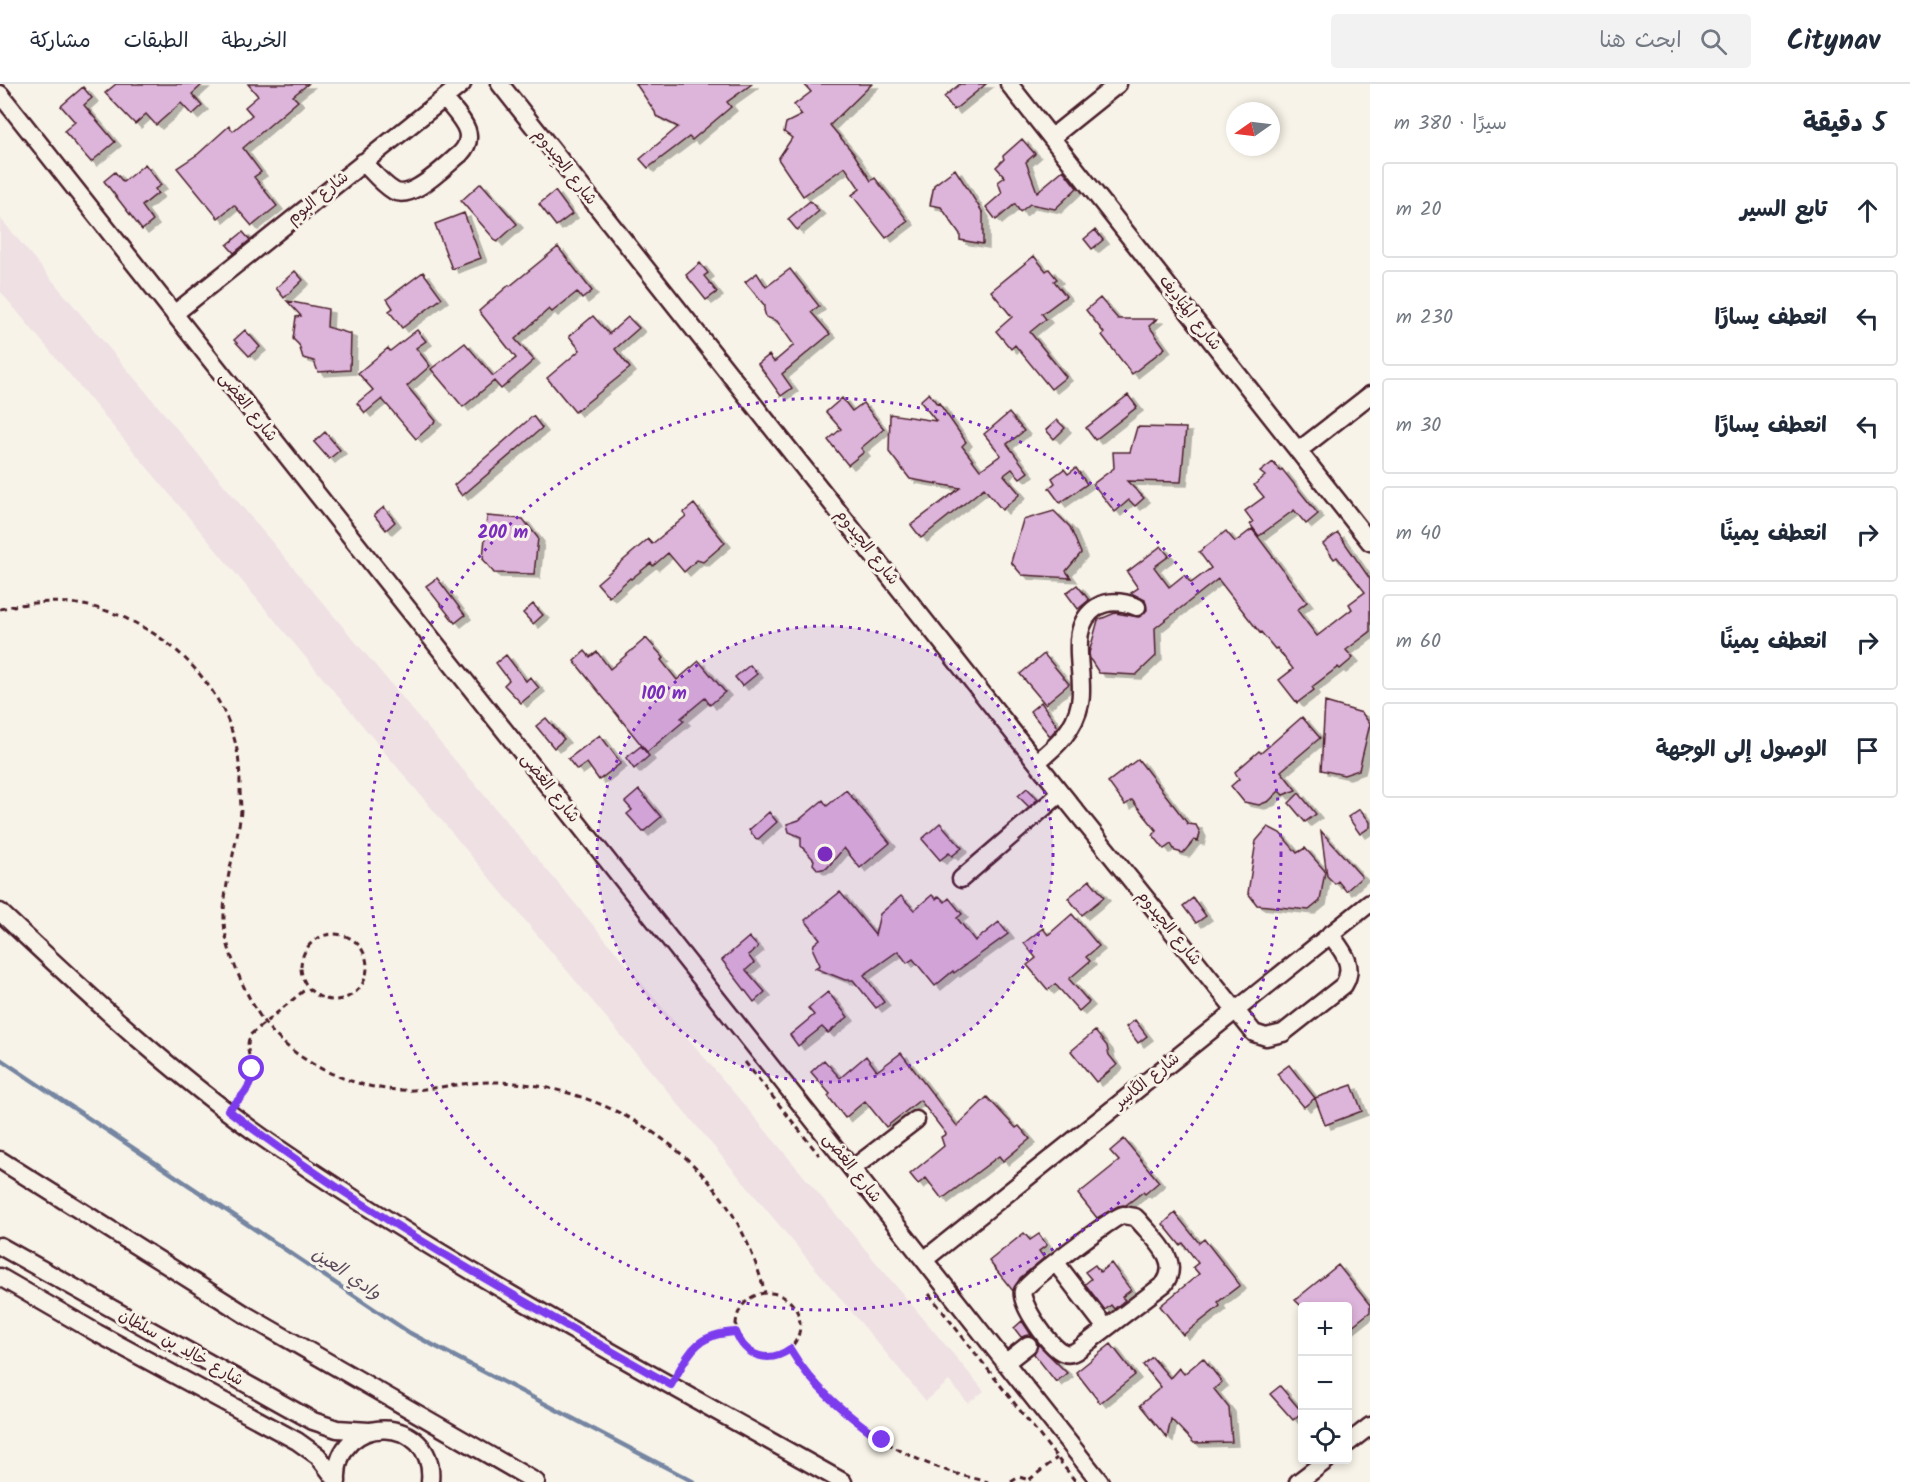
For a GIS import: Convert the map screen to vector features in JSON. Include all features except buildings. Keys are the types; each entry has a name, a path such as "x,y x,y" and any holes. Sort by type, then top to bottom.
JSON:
{"street":[{"name":"شارع البوم","path":"174,314 462,84"},
{"name":"شارع الجِيدوم","path":"500,84 1061,794 1254,1033 1272,1037 1283,1033 1341,990 1349,975 1349,964 1330,934"},
{"name":"شارع المِيَادِيف","path":"1009,84 1370,542"},
{"path":"1052,137 1119,84"},
{"name":"شارع الغضى","path":"0,94 1100,1482"},
{"path":"363,162 395,192 402,194 416,189 460,154 466,148 469,140 469,132 465,124 445,99"},
{"path":"1298,451 1370,395"},
{"path":"1037,762 1056,747 1066,735 1077,712 1082,688 1079,636 1082,623 1095,609 1112,602 1125,602 1137,607"},
{"path":"961,879 1061,794"},
{"name":"شارع الكَاسِر","path":"924,1260 1370,903"},
{"path":"0,912 73,981 178,1071 268,1141 413,1236 843,1482"},
{"path":"852,1169 916,1120"},
{"path":"0,1160 246,1315 536,1482"},
{"path":"1123,1215 1134,1217 1139,1221 1165,1252 1170,1260 1171,1268 1164,1284 1079,1349 1069,1354 1036,1338 1024,1304 1023,1292 1031,1282 1056,1263 1112,1220 1123,1215"},
{"name":"شارع خالِد بن سلطان","path":"0,1246 313,1421 337,1429 369,1431 389,1429 408,1436 423,1449 428,1458 432,1481"},
{"path":"1056,1263 1106,1328"},
{"name":"شارع خالِد بن سلطان","path":"0,1277 96,1333 297,1441 318,1456 337,1482"},
{"path":"1005,1363 1036,1338"},
{"path":"1352,1439 1370,1425"},
{"path":"337,1482 338,1463 347,1446 369,1431"},
{"path":"1298,1482 1322,1464"}],"path":[{"path":"0,609 41,601 72,602 113,614 138,624 162,638 203,678 233,734 240,770 241,816 225,897 224,924 231,954 243,983 265,1023 285,1043 311,1062 344,1080 377,1089 412,1090 496,1082 529,1084 569,1093 624,1116 680,1152 715,1190 737,1224 757,1264 765,1293"},
{"path":"330,933 347,936 361,947 368,963 365,981 355,994 338,1001 321,999 307,988 300,971 303,954 314,940 330,933"},
{"path":"228,1110 239,1101 253,1082 246,1045 250,1035 307,988"},
{"path":"745,1062 826,1164"},
{"path":"922,1286 1076,1482"},
{"path":"765,1293 781,1295 788,1299 798,1312 801,1328 799,1336 790,1349 775,1357 758,1356 744,1347 736,1332 740,1309 750,1298 765,1293"},
{"path":"671,1385 690,1352 701,1341 719,1333 736,1332"},
{"path":"790,1349 823,1393 882,1440 949,1472 988,1482"},
{"path":"1011,1482 1019,1477 1029,1481 1057,1458"}],"shaded area":[{"path":"0,218 984,1391 968,1403 949,1381 926,1401 0,291"}],"waterway":[{"name":"وادي العين","path":"0,1059 410,1333 694,1482"}],"route":[{"path":"252,1069 253,1082 239,1101 228,1110 268,1141 413,1236 671,1385 690,1352 701,1341 719,1333 736,1332 744,1347 758,1356 775,1357 790,1349 823,1393 882,1440"}]}
